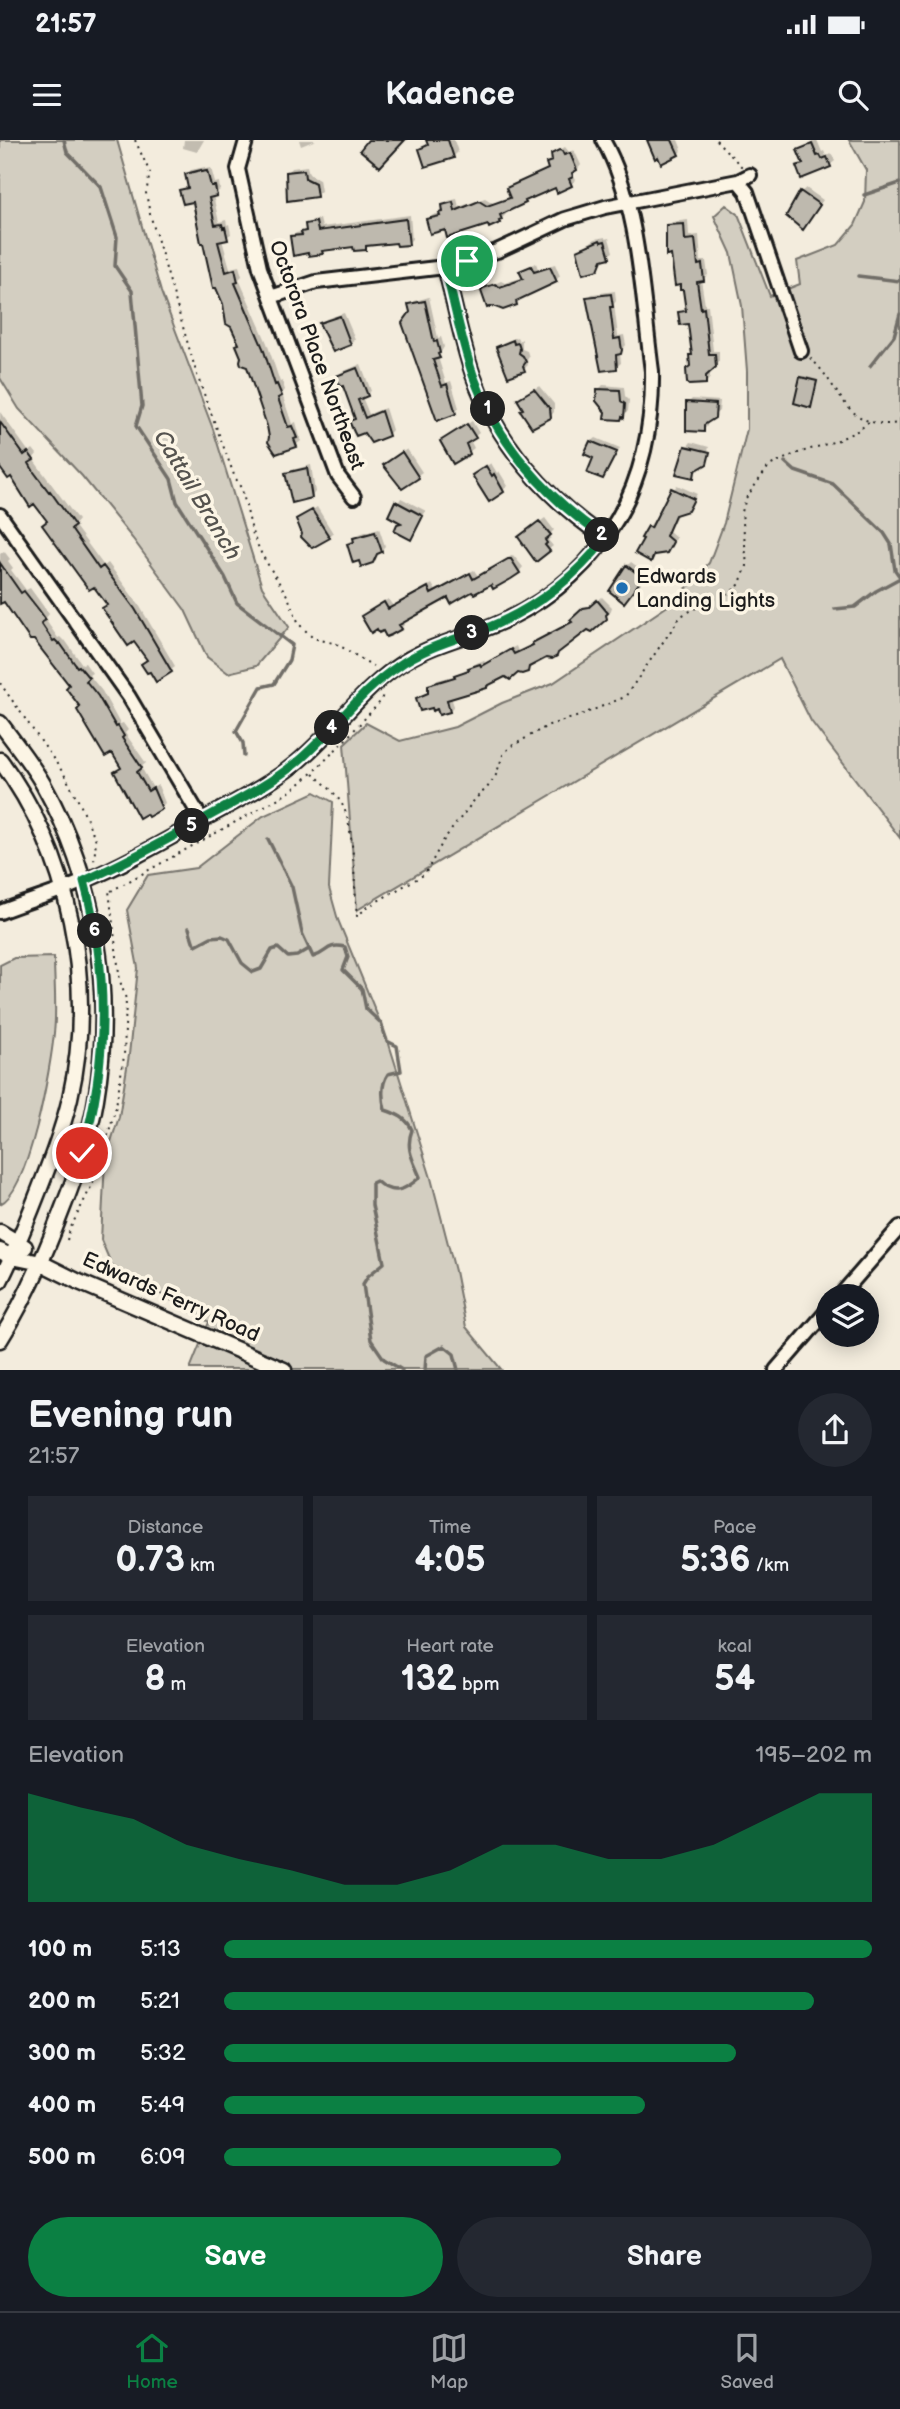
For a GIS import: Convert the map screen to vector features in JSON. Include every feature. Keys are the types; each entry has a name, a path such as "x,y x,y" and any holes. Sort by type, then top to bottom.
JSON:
{"main road":[{"path":"0,723 43,784 69,839 92,910 102,985 102,1047 96,1099 78,1164 41,1263 0,1340"},
{"path":"0,760 24,795 41,828 63,890 70,918 79,986 76,1057 63,1125 19,1242 6,1254 0,1281"},
{"path":"0,1232 19,1242 41,1263"},
{"path":"6,1254 41,1263"},
{"name":"Edwards Ferry Road","path":"41,1263 284,1370"}],"street":[{"path":"0,912 63,890 134,858 254,791 296,763 358,699 398,665 446,641 503,621 550,594 571,576 606,538 623,509 645,452 652,399 652,371 629,202 603,140"},
{"name":"Octorora Place Northeast","path":"246,141 238,169 260,268 338,476 354,497"},
{"path":"271,297 316,282 445,267 497,251 565,219 605,206 744,178 801,351"},
{"path":"445,267 473,374 497,427 532,475 606,538"},
{"path":"0,515 129,697 202,820"},
{"path":"850,1284 900,1227"},
{"path":"776,1370 816,1324"}],"path":[{"path":"135,140 150,173 146,192 150,214 197,375 242,490 248,519 262,555 306,633 321,642 337,644 373,666"},
{"path":"716,140 744,178"},
{"path":"801,351 813,361 851,412 870,421 887,425 900,424"},
{"path":"313,774 330,789 342,806 348,823 357,916 369,906 425,874 445,838 496,775 503,755 510,747 549,725 585,714 625,697 681,616 731,592 739,585 747,566 746,545 741,528 742,512 746,498 769,466 795,454 836,441 859,430 870,421"},
{"path":"0,683 64,774 80,804 96,840 93,860"}],"shaded area":[{"path":"0,140 117,140 161,292 213,429 262,587 289,627 256,666 228,673 207,657 185,610 133,539 82,476 19,409 0,378"},
{"path":"849,140 900,140 900,838 811,721 780,659 357,910 344,744 366,723 400,741 455,727 502,703 553,683 675,601 709,563 724,523 747,429 747,371 742,306 731,253 714,216 726,205 738,214 770,296 800,284 797,261 838,245 855,225 865,202 866,170"},
{"path":"315,792 333,802 329,888 338,920 389,1044 431,1178 466,1327 501,1369 190,1369 209,1322 112,1266 101,1240 105,1160 119,1117 138,968 127,910 148,875 196,868 263,816"},
{"path":"54,957 55,1024 37,1126 20,1177 11,1195 0,1204 0,965 14,958"}],"building":[{"path":"368,140 405,140 380,167 360,150"},
{"path":"426,140 448,140 454,158 425,167 419,149 428,145"},
{"path":"647,140 672,140 679,155 661,164 658,157 655,159"},
{"path":"812,144 817,156 820,155 822,159 827,157 831,167 801,179 796,166 803,164 797,150"},
{"path":"559,150 564,155 570,153 577,170 569,179 572,186 557,193 555,188 525,201 526,203 500,215 500,223 489,228 488,225 447,238 445,230 430,234 426,219 440,216 439,213 443,212 442,205 453,202 455,211 479,201 487,206 510,198 506,188 548,169 546,163 552,161 551,154"},
{"path":"304,170 305,178 315,183 317,197 287,201 286,172"},
{"path":"207,171 211,186 215,186 217,196 209,198 215,225 222,224 223,228 225,227 228,240 218,242 226,272 235,269 238,282 235,283 263,348 275,385 277,384 282,396 278,398 288,427 292,426 297,438 294,439 297,447 276,454 268,442 267,426 247,367 241,365 236,345 239,344 231,327 226,324 223,304 216,288 213,288 193,202 183,204 179,190 188,188 185,174"},
{"path":"800,191 820,205 803,230 786,216"},
{"path":"406,219 409,245 397,246 396,243 366,246 366,250 354,251 353,247 322,251 323,254 293,256 290,236 302,235 301,232 306,231 305,224 316,222 318,231"},
{"path":"684,224 685,240 695,239 698,265 702,264 704,281 697,282 701,309 704,308 709,354 715,354 716,367 706,376 706,384 687,383 686,369 690,366 689,355 692,355 688,324 680,325 678,312 686,311 683,290 680,290 680,285 675,286 671,255 666,256 666,225"},
{"path":"600,240 605,241 610,258 602,260 598,270 583,274 577,250"},
{"path":"531,266 534,272 550,267 557,282 516,301 517,305 503,310 493,306 487,308 481,291 483,288 495,284 500,287 523,279 519,271"},
{"path":"611,294 614,339 620,338 622,350 621,354 616,355 617,369 601,371 586,297"},
{"path":"425,301 434,342 437,341 440,353 440,358 433,360 442,386 447,384 456,414 437,421 402,323 410,312 408,304"},
{"path":"340,316 351,345 333,352 319,323"},
{"path":"513,340 514,344 518,343 519,353 526,362 523,366 525,371 508,377 496,347"},
{"path":"357,368 368,396 358,400 365,418 381,411 389,436 371,443 364,433 356,436 349,421 355,419 343,386 340,387 336,376"},
{"path":"800,377 817,381 811,408 794,403"},
{"path":"534,389 550,409 551,418 532,428 520,410 523,409 517,399"},
{"path":"597,389 620,390 621,401 625,404 624,418 604,419 605,412 596,401"},
{"path":"686,402 716,404 715,418 704,425 704,432 686,431"},
{"path":"0,422 24,455 28,452 34,460 29,463 75,526 71,529 99,569 103,566 135,609 172,672 156,682 150,672 147,673 141,664 147,660 134,642 128,646 102,608 107,605 94,587 89,590 42,525 47,521 34,504 30,507 11,477 8,479 0,468"},
{"path":"467,424 476,438 466,444 470,454 453,464 440,441"},
{"path":"590,441 617,452 603,479 587,473 593,458 584,454"},
{"path":"685,446 710,452 707,464 695,471 694,478 676,474"},
{"path":"402,452 419,478 402,489 383,465"},
{"path":"486,466 504,492 489,502 472,475"},
{"path":"307,468 312,498 292,503 285,473"},
{"path":"671,488 694,499 688,511 675,515 666,536 673,542 667,553 654,555 651,562 635,553"},
{"path":"395,501 423,516 411,540 394,531 397,524 401,523 388,516"},
{"path":"312,510 330,538 312,548 301,537 296,519"},
{"path":"539,521 551,535 545,540 550,551 536,562 518,537"},
{"path":"375,532 382,552 377,554 373,563 361,567 359,561 353,563 347,544 354,542 353,538"},
{"path":"511,559 520,573 511,579 493,589 491,585 474,594 472,592 451,604 448,598 399,625 402,629 386,637 383,631 379,633 377,629 371,633 361,616 384,602 388,609 428,587 431,594 470,573 473,579"},
{"path":"0,563 21,593 24,591 46,620 41,623 53,641 60,643 77,667 89,678 86,681 124,736 122,738 142,768 137,772 148,791 153,788 162,809 148,817 146,814 139,818 114,772 121,768 112,753 105,757 77,710 80,707 66,688 69,685 34,640 30,640 4,602 0,604"},
{"path":"626,565 643,578 624,603 609,591"},
{"path":"597,600 608,613 607,619 592,632 588,630 557,656 546,658 529,667 528,672 518,673 510,680 505,677 487,688 447,700 450,712 439,715 437,709 433,711 432,708 420,711 416,698 428,693 428,685 455,677 454,675 469,670 468,668 480,664 481,666 511,649 514,654 533,645 532,643 572,622 570,620 583,608 589,607"}],"waterway":[{"name":"Cattail Branch","path":"64,140 67,152 101,187 117,237 115,266 132,291 142,406 136,426 171,479 177,502 225,577 237,603 292,645 289,660 274,684 261,687 236,731 243,743 244,756"},
{"path":"864,195 900,183"},
{"path":"858,276 900,281"},
{"path":"870,366 894,336 900,314"},
{"path":"785,462 795,471 833,484 884,533 891,544 895,570 900,577"},
{"path":"835,609 855,607 900,578"},
{"name":"Cattail Branch","path":"268,839 292,887 302,933 313,957 330,947 345,947 348,957 343,970 362,989 366,1009 381,1023 387,1041 397,1046 401,1071 388,1074 384,1082 384,1105 385,1110 404,1119 410,1126 410,1148 420,1177 409,1186 398,1190 388,1189 376,1181 372,1183 372,1205 384,1263 368,1276 363,1284 371,1340 384,1359 402,1370"},
{"path":"189,928 196,945 211,937 222,936 229,939 242,963 253,972 261,969 272,950 278,948 288,957 297,956 309,949"},
{"name":"Cattail Branch","path":"425,1370 426,1356 444,1346 454,1354 458,1370"}],"place":[{"name":"Edwards Landing Lights","path":"622,588"}],"route":[{"path":"82,1153 96,1099 102,1047 100,957 84,881 134,858 271,781 317,744 358,699 398,665 446,641 477,632 527,609 571,576 606,538 591,528 532,475 497,427 483,400 473,374 445,267 467,261"}]}
